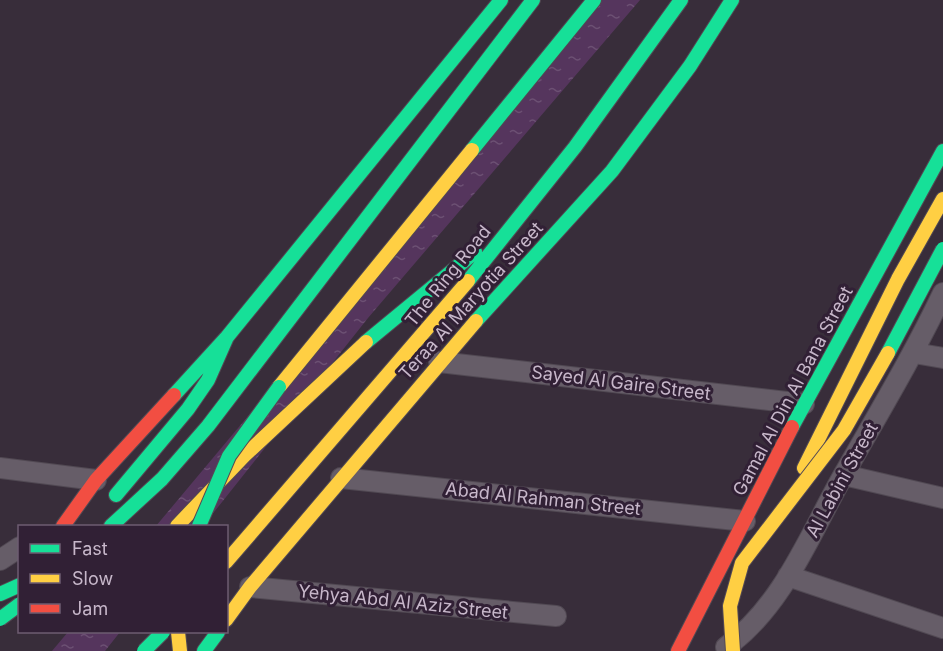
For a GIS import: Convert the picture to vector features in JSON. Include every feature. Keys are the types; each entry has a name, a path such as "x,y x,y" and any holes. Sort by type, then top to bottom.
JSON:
{"main road":[{"path":"64,525 96,480 227,337 501,0"},
{"path":"112,525 143,499 219,412 450,105 533,0"},
{"path":"199,525 230,456 261,409 594,0"},
{"name":"The Ring Road","path":"228,560 434,322 515,222 629,77 681,0"},
{"name":"Teraa Al Maryotia Street","path":"228,617 250,587 439,362 612,171 690,66 732,0"},
{"name":"Gamal Al Din Al Bana Street","path":"678,651 804,404 943,151"},
{"path":"715,651 854,365 943,199"},
{"path":"178,525 205,493 347,358 420,293 515,222"},
{"path":"733,651 728,626 731,587 742,563 844,430 869,389 943,249"},
{"path":"108,505 144,463 208,380 227,337"},
{"path":"0,594 18,586"},
{"path":"0,634 18,601"},
{"path":"0,620 18,606"},
{"path":"154,633 162,651"},
{"path":"144,651 162,633"},
{"path":"178,633 180,651"},
{"path":"204,651 217,633"}],"street":[{"name":"Al Labini Street","path":"721,651 740,637 764,612 788,576 914,353 943,294"},
{"path":"914,353 943,358"},
{"name":"Sayed Al Gaire Street","path":"439,362 804,404"},
{"path":"0,468 96,480"},
{"path":"844,475 943,498"},
{"name":"Abad Al Rahman Street","path":"342,478 745,521"},
{"path":"48,525 96,480"},
{"path":"0,560 18,548"},
{"path":"788,576 943,628"},
{"name":"Yehya Abd Al Aziz Street","path":"250,587 556,616"}],"water":[{"path":"596,0 640,0 368,318 204,525 157,525"},
{"path":"67,633 119,633 105,651 52,651"}],"traffic: fast":[{"path":"174,395 227,337 501,0"},
{"path":"112,525 162,479 208,426 533,0"},
{"path":"472,150 594,0"},
{"path":"468,281 575,147 681,0"},
{"path":"476,321 612,171 690,66 732,0"},
{"path":"792,427 943,151"},
{"path":"888,353 943,249"},
{"path":"366,342 475,252"},
{"path":"116,495 188,409 208,380 227,337"},
{"path":"199,525 229,456 279,387"},
{"path":"0,594 18,586"},
{"path":"0,619 18,606"},
{"path":"144,651 162,633"},
{"path":"204,651 217,633"}],"traffic: slow":[{"path":"279,387 472,150"},
{"path":"804,468 898,279 943,199"},
{"path":"228,560 468,281"},
{"path":"228,617 250,587 476,321"},
{"path":"178,525 244,456 366,342"},
{"path":"733,651 730,606 742,563 844,430 888,353"},
{"path":"178,633 180,651"}],"traffic: jam":[{"path":"64,525 96,480 174,395"},
{"path":"678,651 792,427"}]}
